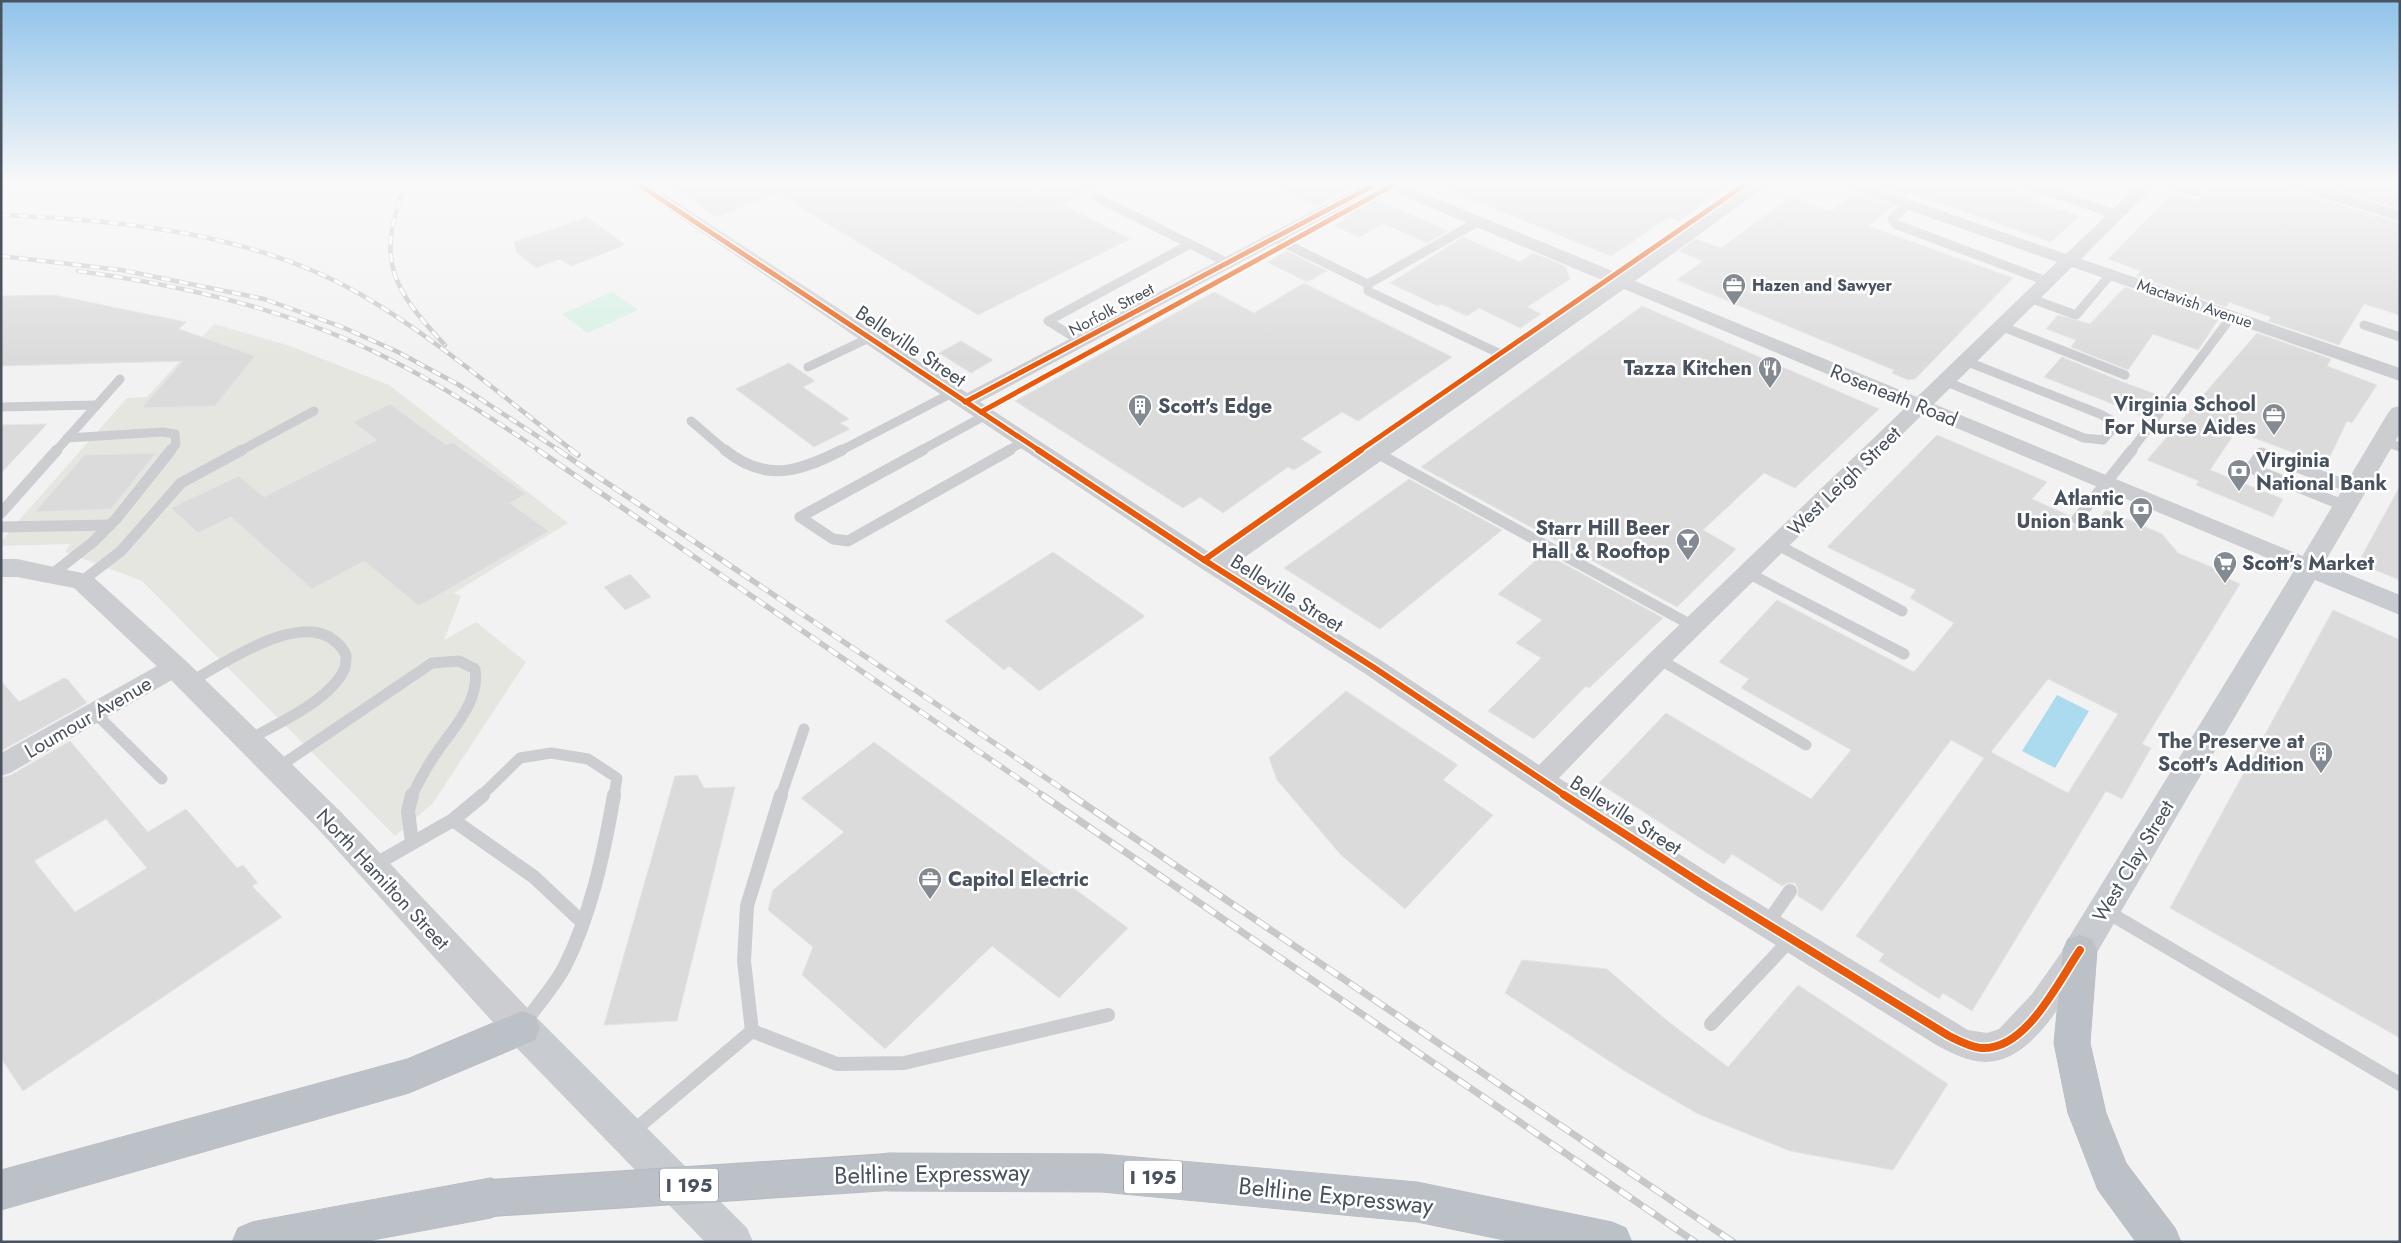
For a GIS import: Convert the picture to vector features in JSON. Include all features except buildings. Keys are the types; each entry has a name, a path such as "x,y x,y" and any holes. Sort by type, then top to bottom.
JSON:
{"highway":[{"path":"2080,950 2072,1043 2087,1113 2112,1176 2161,1242"},
{"path":"1,1190 409,1076 522,1028"},
{"name":"Beltline Expressway","path":"252,1242 490,1198 888,1172 1102,1173 1417,1202 1612,1242"}],"main road":[{"name":"Roseneath Road","path":"2308,567 2400,606"},
{"name":"West Clay Street","path":"2080,950 2308,567"},
{"name":"North Hamilton Street","path":"522,1028 733,1242"}],"street":[{"name":"Belleville Street","path":"725,242 1215,567 1373,667 1541,780 1874,990"},
{"name":"Norfolk Street","path":"958,397 1080,341 1267,242"},
{"name":"Roseneath Road","path":"1525,242 2308,567"},
{"path":"1215,567 1678,242"},
{"name":"Mactavish Avenue","path":"2019,242 2400,375"},
{"name":"West Leigh Street","path":"1541,780 1659,659 2090,242"},
{"name":"West Clay Street","path":"2308,567 2350,497 2392,444 2400,413"},
{"path":"1,568 17,568 82,581"},
{"name":"North Hamilton Street","path":"82,581 182,675 276,768 372,866 522,1028"},
{"name":"Loumour Avenue","path":"1,766 95,712 182,675"},
{"name":"West Clay Street","path":"1874,990 1965,1044 1982,1048 1999,1046 2011,1041 2033,1016 2080,950"}],"lane":[{"path":"1186,242 1228,263"},
{"path":"1282,242 1368,284"},
{"path":"1368,284 1442,242"},
{"path":"1944,242 2049,282"},
{"path":"1080,341 1048,321 1190,244"},
{"path":"2032,299 2076,315 2111,274"},
{"path":"1368,284 1368,292 1511,359"},
{"path":"2077,519 2107,483 2232,316"},
{"path":"2364,325 2400,337"},
{"path":"2003,327 2124,375"},
{"path":"808,367 869,338"},
{"path":"1947,382 2084,438 2103,440 2115,426 2111,420 2100,414 1968,362"},
{"path":"1,513 120,379"},
{"path":"691,421 749,467 766,471 784,470 809,465 958,397"},
{"path":"1,407 97,404"},
{"path":"82,581 121,551 181,484 314,411"},
{"path":"986,415 800,517 833,539 848,541 1026,441"},
{"path":"51,575 93,542 176,444 175,434 163,432 67,438"},
{"path":"1377,453 1693,626"},
{"path":"2261,453 2350,497 2251,468 2261,453"},
{"path":"1,527 110,524"},
{"path":"1778,545 1902,610"},
{"path":"1748,573 1904,654"},
{"path":"182,675 294,632 316,634 337,642 347,654 348,662 345,670 330,688 303,708 248,740"},
{"path":"1659,659 1806,745"},
{"path":"276,768 432,663 459,661 475,669 477,675 474,692 457,722 430,760 409,803 412,844"},
{"path":"95,712 162,779"},
{"path":"752,1031 744,961 747,906 771,825 804,729"},
{"path":"372,866 453,820 492,787 520,758 551,753 588,759 617,778 611,817 582,922 566,963 522,1028"},
{"path":"453,820 534,877 582,922"},
{"path":"1767,924 1790,891"},
{"path":"2103,910 2400,1084"},
{"path":"1711,1024 1791,939"},
{"path":"752,1031 837,1064 904,1063 1108,1015"},
{"path":"628,1136 752,1031"}],"shaded area":[{"path":"214,324 287,345 389,385 568,523 454,593 461,596 444,640 476,622 526,662 433,803 395,836 142,581 65,552 70,544 1,546 1,542 21,518 127,398 147,397"}],"green space":[{"path":"612,292 638,310 588,333 562,314"}],"water":[{"path":"2057,695 2089,711 2055,768 2022,751"}],"railway":[{"path":"222,242 276,257 319,273 360,294 416,329 573,451"},
{"path":"392,242 394,271 401,289 412,307 445,345"},
{"path":"1,256 121,270 264,299 342,327 398,352 459,385 560,451"},
{"path":"78,271 159,284 238,302 316,327 354,342 429,381 540,451"},
{"path":"538,450 1044,796"},
{"path":"558,450 1073,796"},
{"path":"571,450 578,455"},
{"path":"1042,795 1695,1242"},
{"path":"1071,795 1733,1242"}],"cycle path":[{"path":"725,242 1204,560 1373,667 1541,780 1707,887 1949,1036 1969,1045 1982,1048 2006,1044 2022,1031 2040,1010 2080,950"},
{"path":"965,402 1267,242"},
{"path":"981,412 1290,242"},
{"path":"1204,560 1499,353 1661,242"}],"place":[{"name":"Hazen and Sawyer","path":"1734,306"},
{"name":"Tazza Kitchen","path":"1770,389"},
{"name":"Scott's Edge","path":"1140,427"},
{"name":"Virginia School For Nurse Aides","path":"2274,436"},
{"name":"Virginia National Bank","path":"2239,492"},
{"name":"Atlantic Union Bank","path":"2141,530"},
{"name":"Starr Hill Beer Hall & Rooftop","path":"1688,561"},
{"name":"Scott's Market","path":"2225,584"},
{"name":"The Preserve at Scott's Addition","path":"2321,774"},
{"name":"Capitol Electric","path":"930,900"}]}
